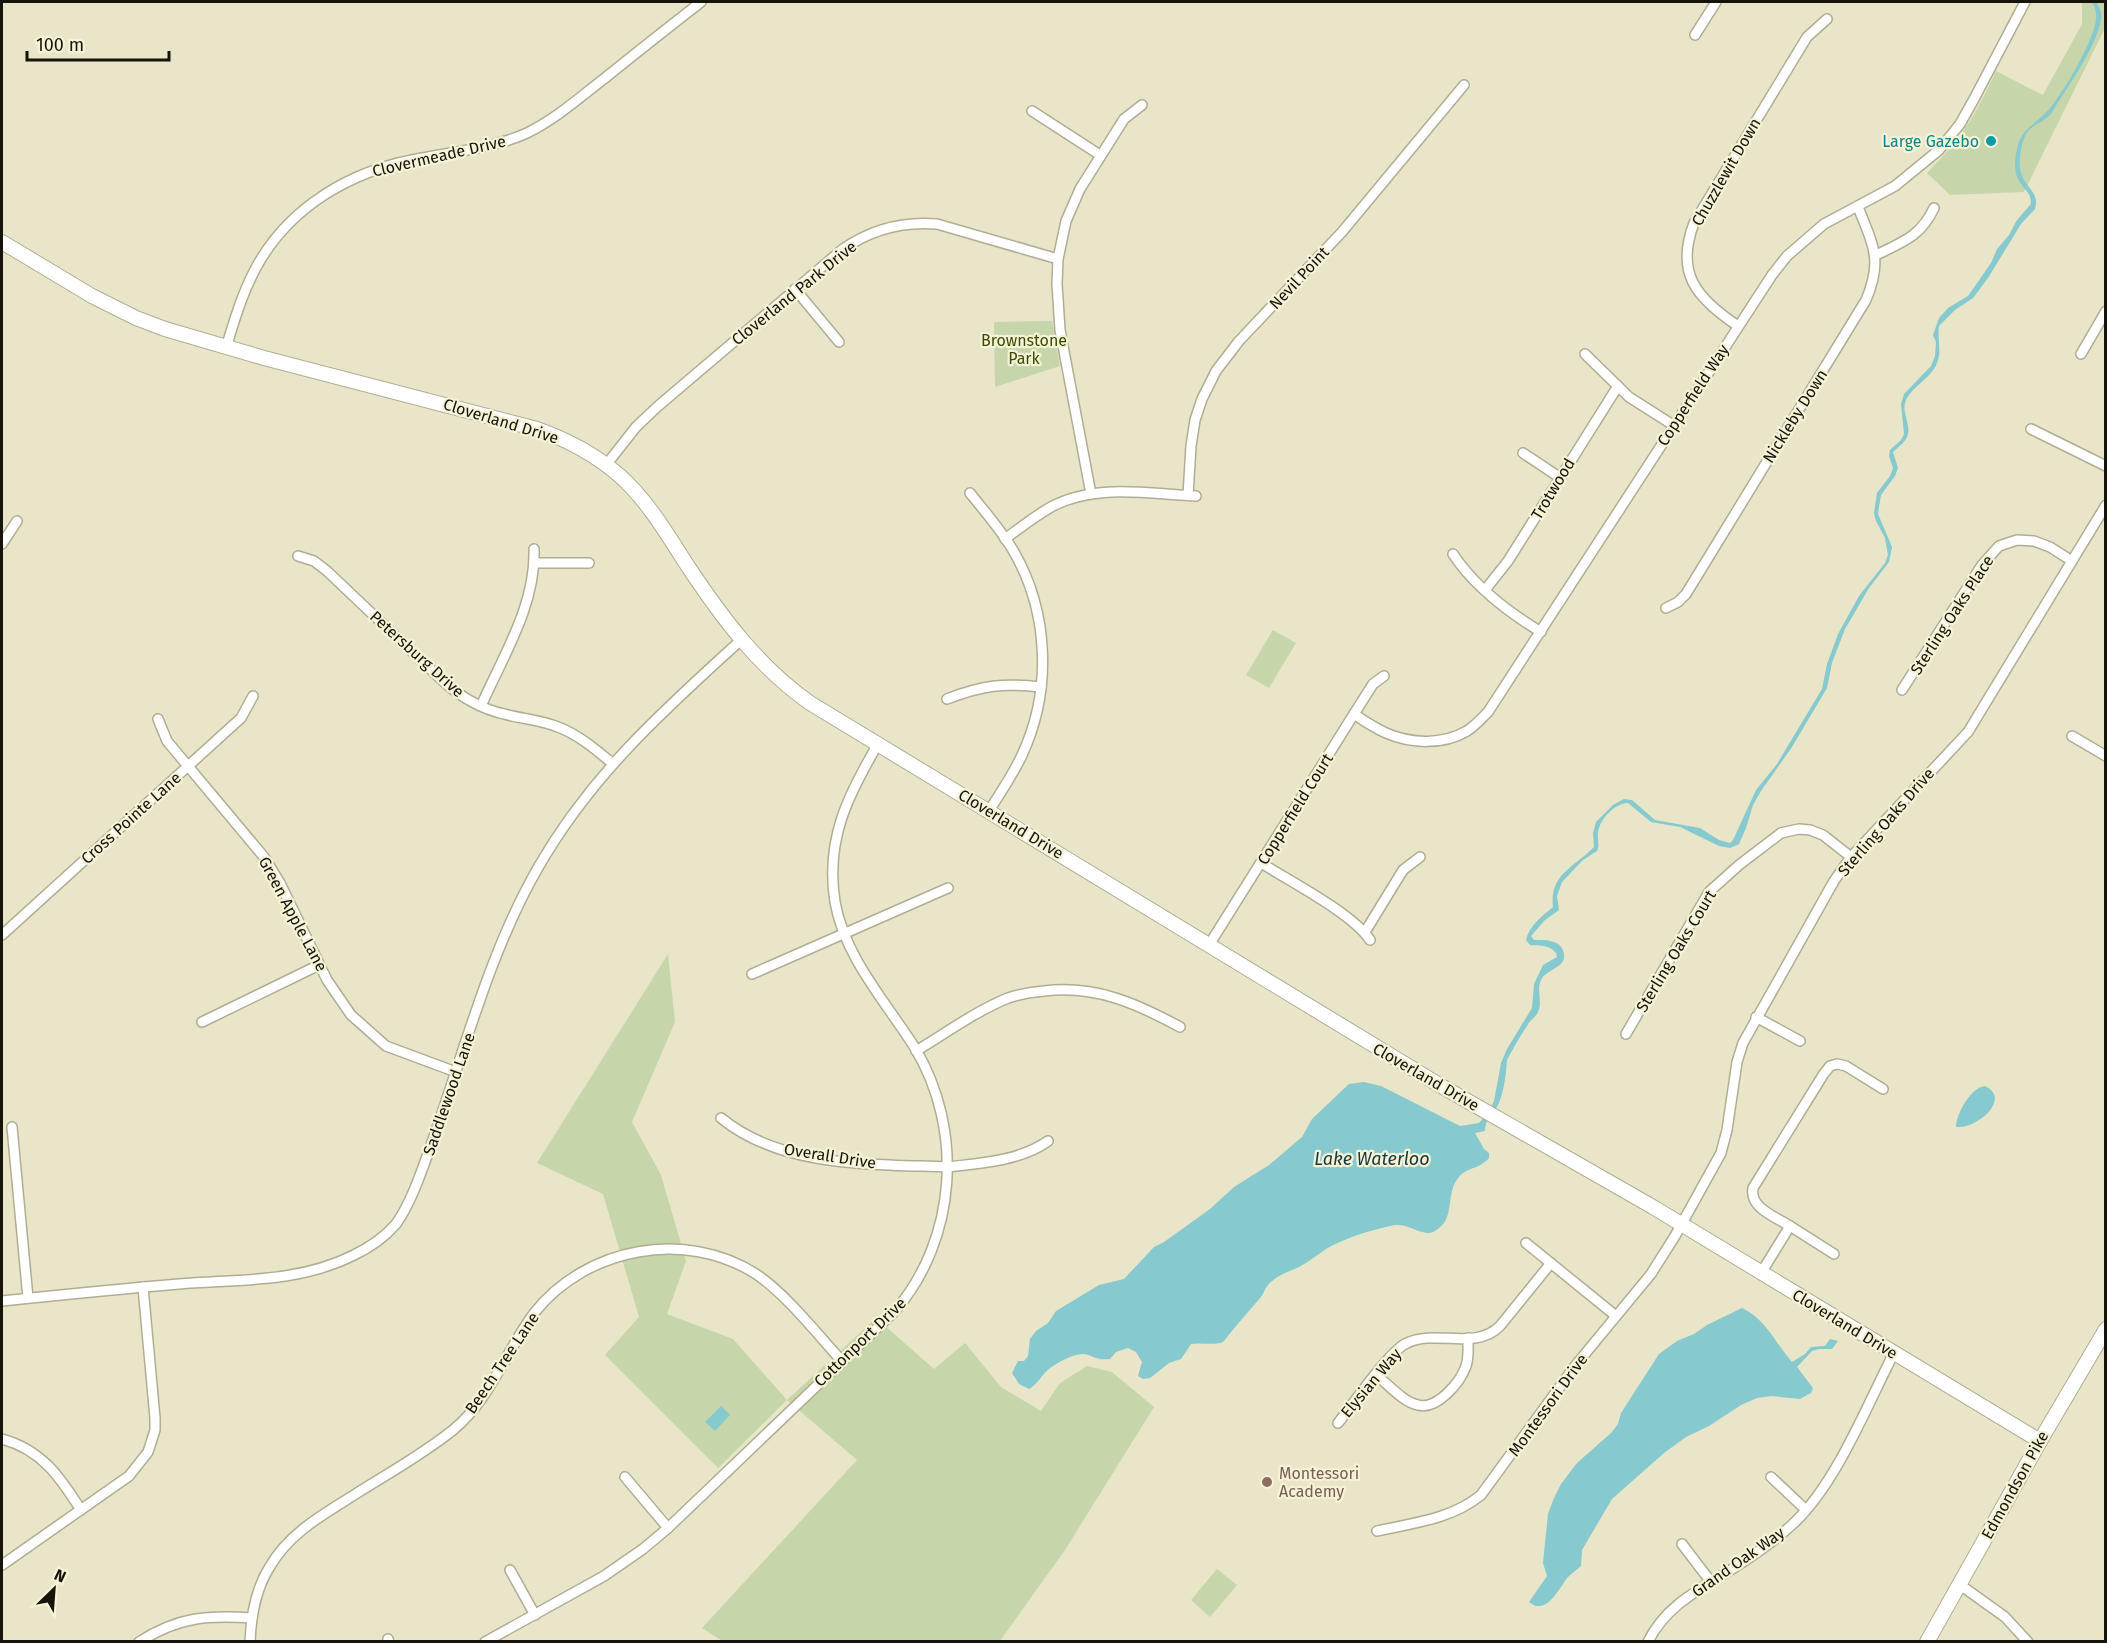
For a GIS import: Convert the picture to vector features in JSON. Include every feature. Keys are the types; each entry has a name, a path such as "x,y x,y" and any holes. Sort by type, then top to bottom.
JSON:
{"main road":[{"name":"Cloverland Drive","path":"2,243 92,296 136,318 184,336 560,437 606,465 633,488 741,640 771,671 800,696 1474,1105 1681,1225 2040,1441"},
{"name":"Edmondson Pike","path":"1927,1641 2106,1329"}],"street":[{"name":"Clovermeade Drive","path":"226,348 243,297 262,258 285,228 316,200 348,181 378,169 511,139 540,126 577,100 701,2"},
{"path":"1695,35 1716,2"},
{"name":"Copperfield Way","path":"1354,714 1385,733 1402,739 1430,741 1461,734 1478,722 1493,706 1772,275 1793,250 1824,224 1879,196 1908,177 1947,141 1960,124 2025,2"},
{"name":"Chuzzlewit Down","path":"1738,326 1722,315 1693,284 1686,252 1689,236 1694,223 1807,37 1827,19"},
{"name":"Nevil Point","path":"1091,494 1120,492 1192,495 1191,446 1195,420 1205,391 1221,363 1342,232 1464,85"},
{"path":"1005,538 1052,507 1091,494 1060,330 1057,292 1058,259 1070,212 1100,155 1124,119 1142,105"},
{"path":"1032,111 1100,155"},
{"name":"Nickleby Down","path":"1665,608 1678,602 1686,594 1863,306 1874,277 1876,255 1858,207"},
{"path":"1876,255 1918,232 1927,223 1934,208"},
{"name":"Cloverland Park Drive","path":"606,465 636,427 657,407 843,249 863,237 886,228 917,222 936,224 1058,259"},
{"path":"795,290 839,342"},
{"path":"2081,354 2106,311"},
{"path":"1585,354 1643,407 1673,425"},
{"name":"Trotwood","path":"1485,590 1508,561 1618,386"},
{"path":"2031,429 2106,466"},
{"path":"1523,453 1559,477"},
{"path":"970,493 1005,538 1021,566 1036,609 1042,643 1041,687 1037,711 1024,751 989,811"},
{"name":"Sterling Oaks Drive","path":"1681,1225 1721,1153 1727,1130 1738,1056 1747,1032 1834,881 1851,857 1968,732 2106,505"},
{"path":"2,544 18,521"},
{"name":"Sterling Oaks Place","path":"1902,690 1982,565 1999,546 2016,540 2034,541 2072,561"},
{"path":"481,706 526,603 534,563 534,549"},
{"path":"1453,554 1468,575 1522,621 1541,632"},
{"name":"Petersburg Drive","path":"298,556 320,565 458,693 481,706 503,714 550,724 568,731 585,741 612,763"},
{"path":"534,563 589,563"},
{"name":"Saddlewood Lane","path":"2,1300 143,1287 266,1280 299,1275 339,1263 370,1247 393,1227 405,1210 420,1177 503,941 527,888 566,823 612,763 655,718 741,640"},
{"name":"Copperfield Court","path":"1209,945 1354,714 1374,684 1384,676"},
{"path":"947,699 970,690 997,685 1041,687"},
{"name":"Cross Pointe Lane","path":"2,934 241,718 254,696"},
{"name":"Green Apple Lane","path":"158,719 165,738 264,857 280,883 319,965 343,1005 376,1038 406,1055 456,1072"},
{"path":"2072,736 2106,756"},
{"name":"Cottonport Drive","path":"485,1641 604,1576 668,1528 895,1311 919,1279 931,1253 941,1223 947,1188 945,1127 939,1103 916,1051 854,956 845,935 835,899 835,838 850,792 878,744"},
{"name":"Sterling Oaks Court","path":"1626,1034 1710,892 1739,865 1781,833 1799,829 1823,835 1851,857"},
{"path":"1261,863 1345,916 1367,936 1403,870 1420,857"},
{"path":"752,974 948,888"},
{"path":"202,1022 319,965"},
{"path":"916,1051 1001,1001 1021,994 1057,989 1088,990 1118,997 1143,1007 1180,1027"},
{"path":"1756,1017 1800,1041"},
{"path":"1834,1254 1756,1204 1752,1191 1830,1066 1841,1064 1883,1089"},
{"name":"Overall Drive","path":"721,1118 739,1132 753,1139 804,1155 854,1163 948,1167 1019,1155 1033,1151 1048,1141"},
{"path":"12,1127 27,1298"},
{"name":"Montessori Drive","path":"1377,1531 1453,1512 1481,1495 1575,1366 1651,1274 1681,1225"},
{"path":"1761,1273 1790,1226"},
{"path":"1526,1243 1616,1316"},
{"name":"Beech Tree Lane","path":"250,1641 252,1618 265,1574 288,1543 320,1516 430,1447 458,1425 484,1395 518,1338 542,1304 564,1283 597,1264 618,1257 655,1250 695,1251 725,1259 750,1271 768,1284 842,1361"},
{"name":"Elysian Way","path":"1338,1423 1396,1350 1406,1343 1426,1338 1486,1336 1498,1328 1551,1263"},
{"path":"2,1565 129,1476 140,1465 151,1446 155,1418 143,1287"},
{"path":"1376,1375 1413,1404 1421,1406 1434,1404 1442,1398 1464,1370 1467,1362 1468,1338"},
{"name":"Grand Oak Way","path":"1648,1641 1671,1609 1773,1540 1806,1510 1831,1475 1894,1353"},
{"path":"2,1438 31,1452 47,1464 58,1475 81,1510"},
{"path":"625,1477 668,1528"},
{"path":"1771,1477 1806,1510"},
{"path":"1682,1544 1710,1582"},
{"path":"510,1570 535,1615"},
{"path":"1959,1584 2005,1617 2028,1641"},
{"path":"139,1641 163,1628 188,1619 214,1616 252,1618"}],"green space":[{"path":"2082,2 2105,2 2105,28 2024,192 1950,195 1927,173 1950,149 1967,126 1996,71 2043,95 2082,24"},
{"name":"Brownstone Park","path":"1052,321 1060,366 995,387 994,322"},
{"path":"1273,630 1296,643 1269,688 1246,675"},
{"path":"668,954 675,1022 632,1122 661,1175 686,1261 667,1314 733,1339 787,1400 718,1468 605,1355 639,1317 603,1194 537,1163"},
{"path":"876,1318 934,1369 965,1343 1001,1387 1041,1411 1060,1383 1087,1366 1112,1372 1154,1407 1065,1550 1000,1641 724,1642 702,1628 857,1460 787,1400"},
{"path":"1217,1569 1237,1585 1210,1617 1191,1600"}],"water":[{"name":"Lake Waterloo","path":"2092,2 2096,2 2101,15 2093,44 2051,114 2028,131 2023,143 2020,155 2021,171 2036,199 2035,209 2021,224 1973,298 1955,310 1939,326 1937,363 1930,374 1911,392 1905,403 1908,434 1893,452 1898,468 1881,495 1878,514 1892,547 1889,562 1869,588 1845,629 1832,663 1827,688 1792,747 1753,805 1739,844 1730,848 1719,846 1680,827 1651,822 1628,803 1613,809 1605,817 1599,827 1597,851 1583,860 1562,882 1557,896 1559,910 1545,920 1531,936 1534,940 1547,940 1560,945 1564,959 1541,980 1540,1004 1537,1014 1528,1024 1508,1058 1499,1103 1488,1120 1485,1131 1475,1133 1484,1149 1489,1153 1489,1158 1466,1171 1458,1179 1452,1191 1447,1217 1440,1228 1428,1233 1403,1226 1390,1226 1357,1235 1333,1245 1271,1282 1223,1342 1191,1344 1181,1359 1169,1363 1150,1378 1143,1379 1138,1376 1142,1362 1136,1352 1128,1348 1116,1352 1110,1359 1085,1354 1074,1355 1050,1368 1029,1389 1019,1384 1012,1373 1018,1361 1024,1361 1028,1356 1030,1339 1036,1331 1048,1323 1056,1311 1099,1285 1124,1279 1154,1247 1210,1209 1234,1187 1269,1165 1302,1137 1312,1119 1349,1084 1364,1082 1381,1086 1460,1126 1479,1123 1494,1101 1501,1063 1507,1049 1532,1008 1534,984 1543,965 1557,957 1550,948 1530,945 1526,940 1530,930 1553,907 1553,896 1559,879 1594,847 1593,833 1596,822 1613,805 1624,799 1632,800 1655,820 1700,828 1719,840 1730,843 1733,840 1756,790 1777,764 1822,689 1827,664 1838,634 1859,596 1885,563 1888,555 1885,538 1874,513 1877,493 1893,468 1889,456 1890,450 1904,434 1901,404 1904,394 1931,366 1935,356 1936,342 1933,335 1939,318 1948,308 1968,296 1991,263 1997,249 2031,204 2029,194 2016,173 2015,159 2018,145 2023,134 2056,100 2084,52 2096,19"},
{"path":"1985,1086 1995,1098 1993,1105 1982,1118 1956,1127 1965,1102 1975,1091"},
{"path":"1742,1308 1764,1325 1792,1362 1811,1347 1825,1346 1830,1339 1838,1341 1832,1349 1812,1351 1797,1367 1813,1388 1811,1393 1800,1399 1772,1396 1757,1398 1686,1437 1664,1453 1612,1499 1582,1550 1581,1566 1569,1576 1552,1599 1541,1606 1535,1606 1529,1602 1547,1576 1543,1563 1548,1514 1561,1484 1577,1463 1618,1424 1621,1413 1659,1354 1677,1341"},
{"path":"721,1406 730,1415 715,1431 705,1422"}],"place":[{"name":"Large Gazebo","path":"1991,141"},
{"name":"Montessori Academy","path":"1267,1482"}]}
